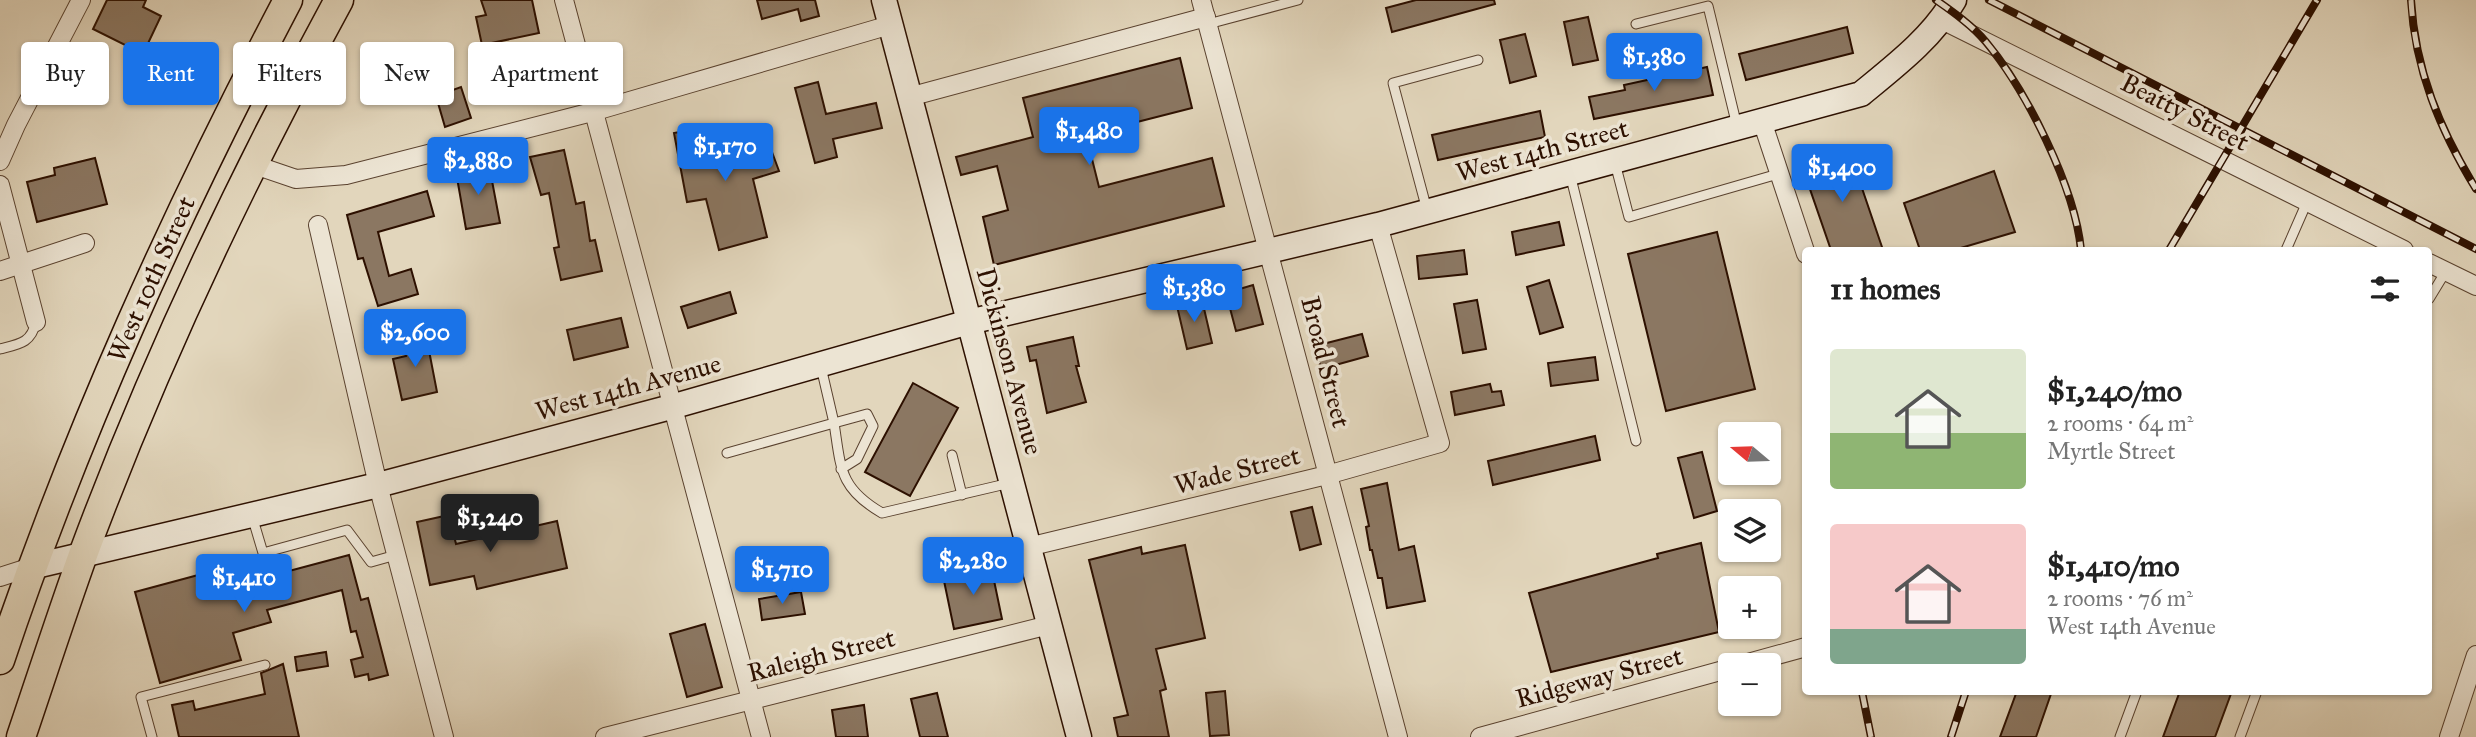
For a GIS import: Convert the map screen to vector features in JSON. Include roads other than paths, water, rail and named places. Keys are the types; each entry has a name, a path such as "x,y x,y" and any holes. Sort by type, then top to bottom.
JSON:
{"main road":[{"name":"West 10th Street","path":"0,660 31,567 140,298 196,177 288,0"},
{"name":"West 10th Street","path":"22,737 83,553 155,373 252,164 339,0"},
{"name":"Dickinson Avenue","path":"884,0 1079,737"},
{"name":"West 14th Street","path":"1271,252 1861,94 1898,64 1948,10"},
{"name":"West 14th Avenue","path":"31,567 378,485 671,407 969,322 1271,252"}],"street":[{"path":"0,161 82,0"},
{"path":"564,0 761,737"},
{"name":"Beatty Street","path":"1948,10 2307,202 2398,247"},
{"path":"909,97 1205,14"},
{"name":"Broad Street","path":"1205,14 1271,252 1327,475 1398,737"},
{"path":"252,164 296,178 321,179 592,112 890,25"},
{"path":"1762,121 1804,247"},
{"path":"0,186 36,322"},
{"path":"318,225 378,485 444,737"},
{"name":"Wade Street","path":"1028,547 1327,475 1440,443 1378,225"},
{"path":"0,271 85,243"},
{"path":"2432,264 2476,286"},
{"name":"West 14th Avenue","path":"0,577 31,567"},
{"name":"Raleigh Street","path":"606,737 1049,625"},
{"path":"1781,654 1802,648"},
{"path":"2449,737 2476,655"},
{"name":"Ridgeway Street","path":"1480,737 1718,672"}],"lane":[{"path":"1205,14 1298,0"},
{"path":"1636,24 1708,6 1737,128"},
{"path":"1427,212 1393,83 1478,60"},
{"path":"1614,162 1629,217 1778,173"},
{"path":"1569,173 1636,441"},
{"path":"2287,247 2307,202"},
{"path":"2432,294 2446,271"},
{"path":"0,349 24,344 32,337 36,322"},
{"path":"821,365 843,478 865,503 882,513 1011,482"},
{"path":"727,453 867,414 873,426 857,458 841,469"},
{"path":"952,454 962,495"},
{"path":"251,514 263,553 347,530 371,562 396,555"},
{"path":"152,737 141,697 265,665"},
{"path":"2120,737 2136,695"},
{"path":"2240,737 2256,695"}],"railway":[{"path":"1936,0 1981,36 2017,86 2059,169 2077,225 2081,247"},
{"path":"1989,0 2476,249"},
{"path":"2171,247 2317,0"},
{"path":"2411,0 2418,51 2432,99 2451,144 2476,189"},
{"path":"1863,695 1871,737"},
{"path":"1951,737 1965,695"}]}
